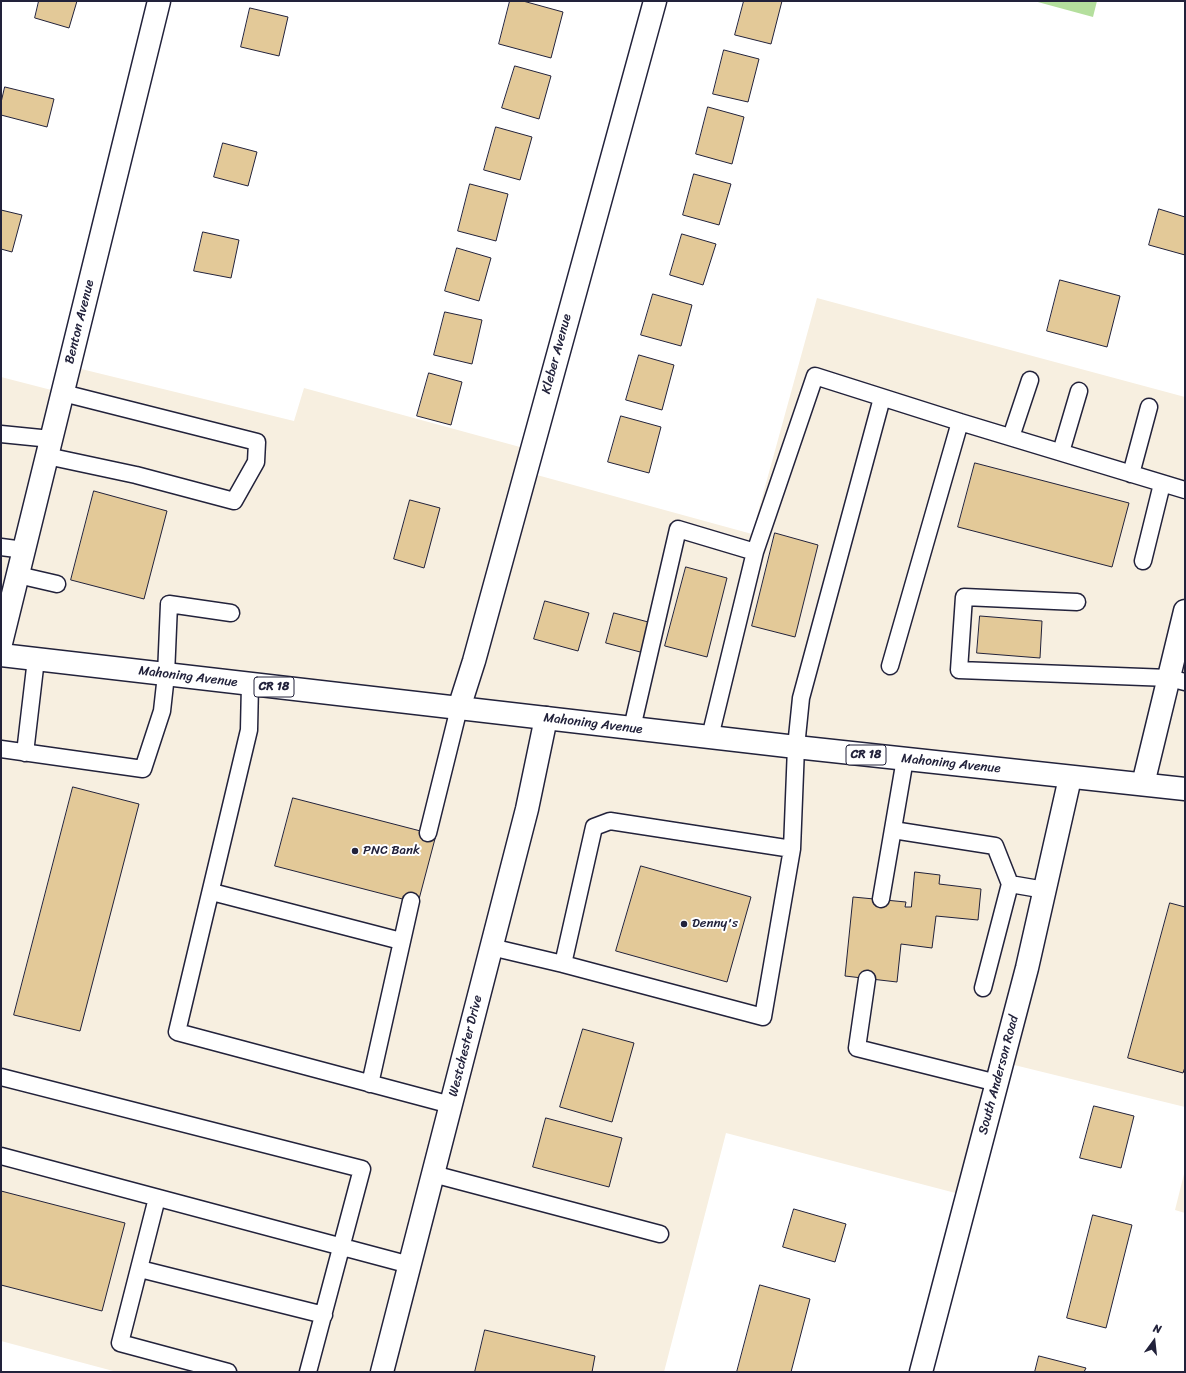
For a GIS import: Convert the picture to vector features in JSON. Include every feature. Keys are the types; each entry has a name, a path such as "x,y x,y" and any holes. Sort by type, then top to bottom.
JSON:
{"street":[{"name":"Benton Avenue","path":"1,643 159,1"},
{"name":"Kleber Avenue","path":"459,708 474,661 655,1"},
{"path":"1144,784 1177,680 1185,611"},
{"name":"Mahoning Avenue","path":"1,655 796,747 1070,778 1185,789"},
{"name":"Westchester Drive","path":"382,1372 527,809 546,718"},
{"name":"South Anderson Road","path":"921,1372 1027,968 1070,778"}],"lane":[{"path":"710,737 755,552 815,376 882,398 1185,490"},
{"path":"1011,437 1030,380"},
{"path":"1061,452 1079,391"},
{"path":"1,434 49,447 136,475 234,501 256,462 257,442 63,393"},
{"path":"491,948 562,964 763,1017 792,849 796,747 801,698 882,398"},
{"path":"1131,474 1149,406"},
{"path":"890,666 960,422"},
{"path":"1143,561 1162,484"},
{"path":"632,728 678,529 755,552"},
{"path":"1,547 24,550"},
{"path":"18,575 57,584"},
{"path":"1077,602 964,597 959,670 1177,680"},
{"path":"1,749 143,769 162,711 166,674 169,604 231,613"},
{"path":"25,753 36,659"},
{"path":"250,684 249,730 212,892 177,1032 451,1105"},
{"path":"428,833 459,708"},
{"path":"881,899 905,759"},
{"path":"562,964 594,827 610,821 792,849"},
{"path":"892,830 995,846 1010,884 983,988"},
{"path":"1010,884 1045,890"},
{"path":"212,892 401,941"},
{"path":"370,1084 411,902"},
{"path":"866,979 858,1048 996,1083"},
{"path":"1,1077 362,1169 308,1372"},
{"path":"1,1156 410,1265"},
{"path":"433,1174 660,1234"},
{"path":"157,1198 120,1343 228,1372"},
{"path":"140,1269 324,1315"}],"shaded area":[{"path":"817,298 1185,397 1185,1107 1002,1062 967,1196 726,1133 664,1372 117,1372 1,1341 1,377 63,393 69,366 294,421 304,388 531,450 526,472 752,534"},
{"path":"1185,1170 1185,1213 1175,1210"}],"green space":[{"path":"1034,1 1097,1 1093,17"}],"building":[{"path":"39,1 77,1 69,28 35,18"},
{"path":"510,1 523,1 563,12 551,58 499,44"},
{"path":"744,1 782,1 771,44 735,35"},
{"path":"250,8 288,17 279,56 241,47"},
{"path":"724,50 759,59 748,102 713,94"},
{"path":"515,66 551,76 539,119 502,108"},
{"path":"5,87 54,99 47,127 1,115 1,103"},
{"path":"708,107 744,117 732,164 696,154"},
{"path":"496,127 532,137 520,180 484,170"},
{"path":"223,143 257,152 248,186 214,177"},
{"path":"694,174 731,184 719,225 683,215"},
{"path":"470,184 508,194 496,241 458,231"},
{"path":"1159,209 1185,217 1185,255 1149,245"},
{"path":"1,210 22,215 12,252 1,249"},
{"path":"203,232 239,240 231,278 194,271"},
{"path":"682,234 716,244 703,285 670,275"},
{"path":"457,248 491,258 479,301 445,291"},
{"path":"1060,280 1120,296 1107,347 1047,331"},
{"path":"653,294 692,305 681,346 641,335"},
{"path":"445,312 482,320 472,364 434,355"},
{"path":"639,355 674,365 662,410 626,400"},
{"path":"429,373 462,382 451,425 417,416"},
{"path":"621,416 661,427 649,473 608,462"},
{"path":"975,463 1129,503 1112,567 958,527"},
{"path":"94,491 167,511 144,599 71,580"},
{"path":"410,500 440,508 424,568 394,559"},
{"path":"775,533 818,545 795,637 752,626"},
{"path":"686,567 727,578 707,657 665,646"},
{"path":"545,601 589,613 578,651 534,639"},
{"path":"614,613 652,623 644,653 606,643"},
{"path":"980,616 1042,621 1040,658 977,653"},
{"path":"73,787 139,804 80,1031 14,1015"},
{"name":"PNC Bank","path":"293,798 436,835 418,903 275,866"},
{"name":"Denny's","path":"641,866 751,897 727,982 616,951"},
{"path":"915,872 940,875 939,884 981,889 978,920 936,916 932,948 901,944 897,982 845,976 853,897 906,902 905,907 911,907"},
{"path":"1170,903 1185,907 1185,1067 1183,1073 1128,1058"},
{"path":"583,1029 634,1043 612,1122 560,1107"},
{"path":"1094,1106 1134,1116 1121,1168 1080,1158"},
{"path":"546,1118 622,1138 609,1187 533,1167"},
{"path":"1,1191 125,1223 102,1311 1,1285"},
{"path":"794,1209 846,1224 835,1262 783,1247"},
{"path":"1093,1215 1132,1225 1106,1328 1067,1318"},
{"path":"760,1285 810,1299 791,1372 737,1372"},
{"path":"485,1330 595,1356 592,1372 475,1372"},
{"path":"1039,1356 1086,1368 1084,1372 1035,1372"}],"place":[{"name":"PNC Bank","path":"355,851"},
{"name":"Denny's","path":"684,924"}]}
